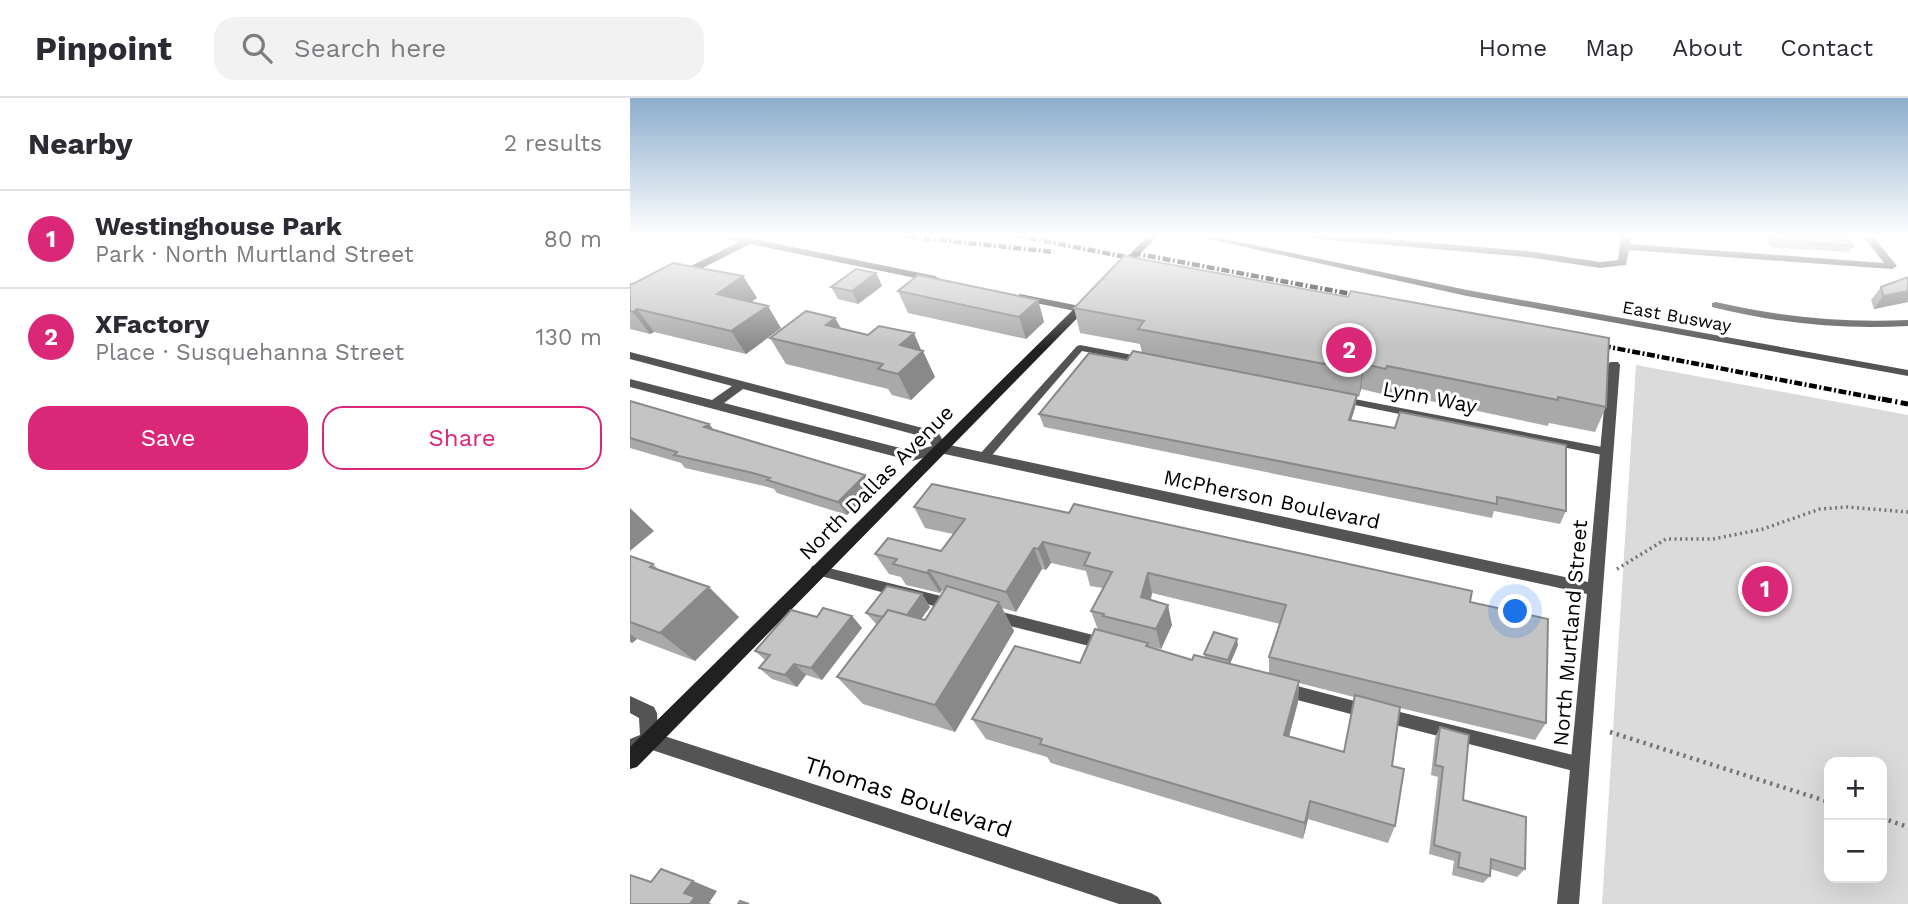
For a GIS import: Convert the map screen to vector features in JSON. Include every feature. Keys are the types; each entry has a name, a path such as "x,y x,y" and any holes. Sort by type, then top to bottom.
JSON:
{"main road":[{"path":"1112,277 1116,273"},
{"name":"North Dallas Avenue","path":"630,760 639,744 1096,293"}],"street":[{"path":"671,280 686,273"},
{"path":"901,273 947,282"},
{"path":"1013,295 1080,309"},
{"path":"1716,305 1780,320 1861,326 1908,323"},
{"name":"McPherson Boulevard","path":"630,355 933,435 940,448"},
{"name":"North Murtland Street","path":"1569,904 1614,365"},
{"name":"McPherson Boulevard","path":"630,383 912,456 940,448 1596,590"},
{"path":"713,405 742,384"},
{"path":"630,704 648,713 639,744"},
{"name":"Thomas Boulevard","path":"639,744 1151,904"}],"lane":[{"name":"East Busway","path":"1368,273 1658,329 1908,373"},
{"path":"982,458 1080,348 1149,362"},
{"name":"Lynn Way","path":"1327,397 1607,452"},
{"path":"817,570 1120,648"},
{"path":"1269,686 1581,765"}],"path":[{"path":"1617,569 1665,539 1713,539 1763,529 1820,509 1847,507 1908,512"},
{"path":"1610,732 1824,800"},
{"path":"1887,820 1908,827"}],"shaded area":[{"path":"1636,365 1908,415 1908,904 1602,904"}],"building":[{"path":"655,273 725,273 743,276 717,294 768,306 731,331 637,309 630,311 630,284"},
{"path":"851,273 876,273 852,291 831,287"},
{"path":"1108,273 1215,273 1348,297 1351,291 1609,338 1606,407 1387,366 1386,369 1364,364 1362,371 1138,329 1144,321 1074,308"},
{"path":"918,275 1038,300 1019,317 898,291"},
{"path":"1908,277 1908,291 1883,296 1881,287"},
{"path":"806,311 835,318 826,325 868,335 879,326 914,333 900,345 923,351 898,374 878,369 883,364 770,338"},
{"path":"1133,351 1357,395 1349,420 1395,428 1400,412 1566,445 1566,511 1497,497 1497,504 1039,414 1089,353 1127,360"},
{"path":"630,401 709,424 704,427 865,475 838,502 767,480 770,478 753,473 674,455 677,452 630,438"},
{"path":"932,484 1069,513 1074,504 1472,591 1470,602 1548,619 1546,723 1269,657 1286,605 1148,573 1141,597 1168,605 1156,629 1103,616 1104,614 1091,611 1112,572 1084,565 1090,553 1043,542 1038,549 1034,548 1006,592 929,570 927,573 893,564 897,559 875,554 888,538 941,551 965,519 914,507"},
{"path":"630,556 653,564 650,567 709,587 660,633 630,622"},
{"path":"887,586 922,594 907,615 888,610 883,617 866,613"},
{"path":"947,586 999,602 935,705 837,677 888,610 925,620"},
{"path":"823,608 852,616 811,668 794,664 785,675 759,668 770,655 755,651 791,610 817,617"},
{"path":"1095,629 1148,643 1146,646 1192,660 1194,655 1299,681 1284,735 1344,752 1355,695 1400,707 1392,766 1404,769 1395,826 1310,801 1305,823 1040,744 1042,739 972,719 1015,646 1080,663"},
{"path":"1214,632 1237,639 1228,660 1204,654"},
{"path":"1440,727 1469,735 1463,800 1526,817 1525,869 1491,859 1490,876 1458,867 1460,853 1434,845 1443,767 1435,765"},
{"path":"661,869 693,881 684,893 695,897 690,904 630,904 630,875 651,882"}],"railway":[{"path":"1237,273 1367,297"},
{"path":"1588,343 1891,401"},
{"path":"1882,399 1908,404"}],"place":[{"name":"XFactory","path":"1349,350"},
{"name":"Westinghouse Park","path":"1765,589"}]}
